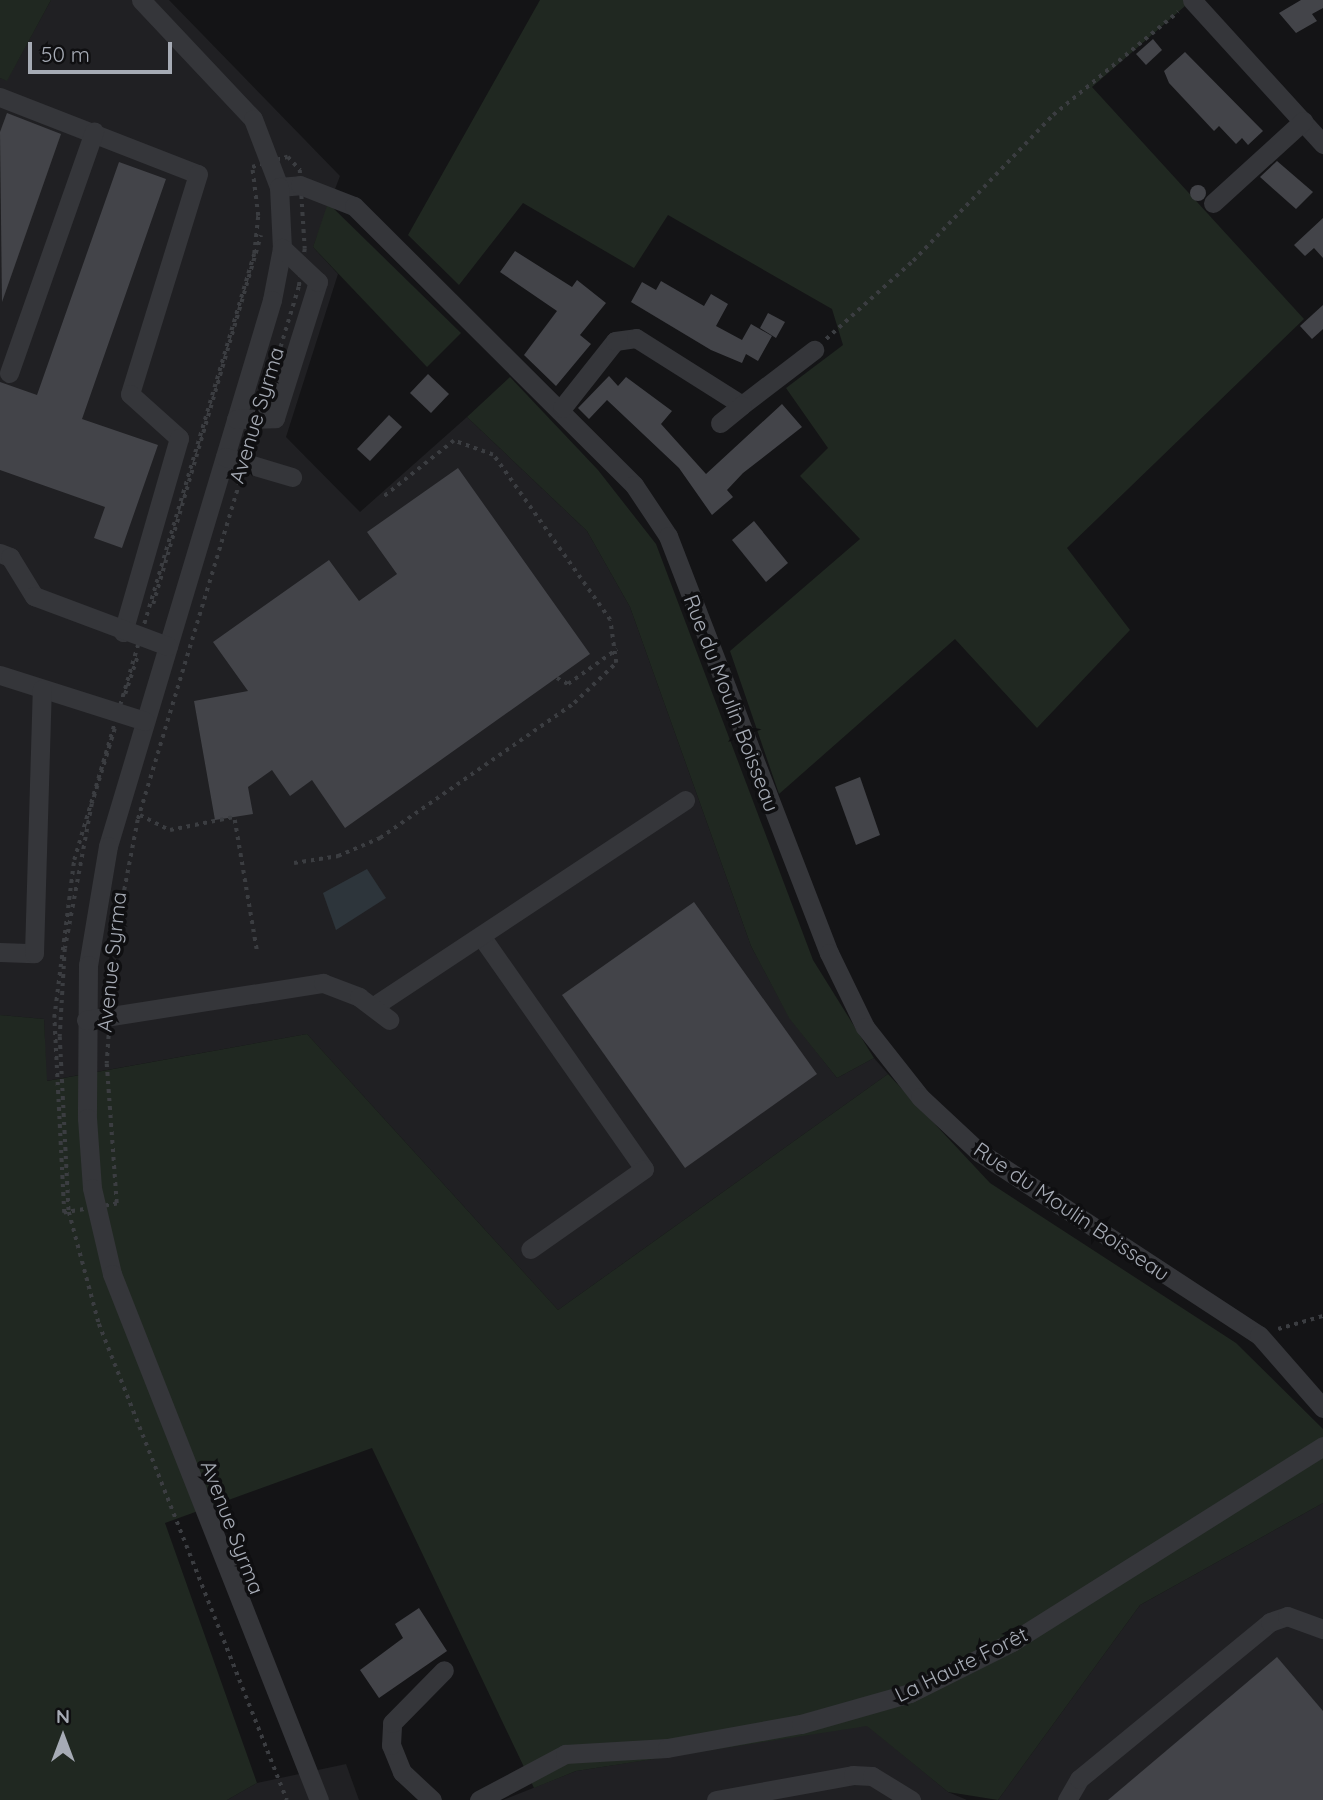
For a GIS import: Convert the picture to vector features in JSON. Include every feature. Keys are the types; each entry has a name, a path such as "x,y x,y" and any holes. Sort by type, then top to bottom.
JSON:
{"street":[{"path":"141,0 229,88 253,119 273,167 278,189"},
{"path":"1195,1 1323,144"},
{"path":"0,97 190,166 199,180 130,394 179,438 123,632"},
{"path":"1213,203 1303,121"},
{"path":"9,373 94,131"},
{"name":"Avenue Syrma","path":"278,189 282,248 246,418 168,646 145,721 96,906 92,1188 112,1274 319,1800"},
{"name":"Rue du Moulin Boisseau","path":"278,189 336,194 354,206 562,408 634,485 667,536 829,953 865,1027 920,1097 979,1152 1259,1335 1323,1408"},
{"path":"246,418 275,418 318,282 282,248"},
{"path":"562,408 615,341 636,338 742,405"},
{"path":"720,423 814,350"},
{"path":"233,459 292,477"},
{"path":"0,553 10,557 34,596 123,632 168,646"},
{"path":"0,676 145,721"},
{"path":"0,952 34,953 43,689"},
{"path":"374,1006 685,800"},
{"path":"481,936 644,1168 530,1248"},
{"path":"94,1020 323,984 374,1006 389,1020"},
{"name":"La Haute Forêt","path":"479,1800 565,1755 667,1748 801,1724 910,1693 1012,1642 1323,1446"},
{"path":"1067,1800 1079,1779 1270,1622 1287,1616 1323,1629"},
{"path":"432,1800 402,1772 391,1745 392,1723 444,1670"},
{"path":"716,1800 853,1775 872,1776 911,1800"}],"path":[{"path":"814,350 913,261 1053,115 1163,20 1195,1"},
{"path":"273,167 293,167 278,189"},
{"name":"Avenue Syrma","path":"115,1214 94,1020 124,856 233,459 298,263 278,189 258,172 273,167"},
{"path":"293,863 338,856 380,838 605,678 617,649 610,620 591,589 480,446 453,441 440,447 381,499"},
{"path":"557,678 568,684 617,649"},
{"path":"140,815 170,830 234,819 257,950"},
{"path":"1259,1335 1323,1316"}],"shaded area":[{"path":"0,0 51,0 7,81 0,78"},
{"path":"51,0 169,0 340,176 313,247 338,274 286,437 360,512 467,417 587,531 630,607 751,946 789,1017 837,1078 874,1058 888,1074 558,1310 307,1034 46,1081 44,1019 0,1015 0,78 7,80"},
{"path":"540,0 1192,0 1092,87 1304,319 1067,548 1130,630 1037,728 955,639 779,794 730,651 860,539 800,476 828,448 786,388 843,345 832,309 668,215 634,268 523,203 459,285 408,235"},
{"path":"328,203 461,333 427,367 313,247"},
{"path":"510,377 598,470 656,544 813,960 874,1058 837,1078 789,1018 751,946 630,607 587,531 467,417"},
{"path":"367,869 386,898 336,930 323,893"},
{"path":"0,1015 44,1019 47,1081 307,1034 558,1310 888,1074 990,1183 1236,1343 1323,1429 1323,1503 1140,1605 998,1800 948,1792 867,1726 576,1771 534,1788 372,1448 165,1523 257,1783 227,1800 0,1800"},
{"path":"1323,1503 1323,1800 998,1800 1140,1605"},
{"path":"867,1725 948,1792 967,1800 503,1800 576,1771"},
{"path":"346,1764 359,1800 227,1800 257,1783"}],"building":[{"path":"1301,0 1323,0 1323,8 1312,14 1317,21 1296,33 1279,13"},
{"path":"1153,39 1162,50 1146,65 1136,54"},
{"path":"1185,52 1263,131 1248,145 1242,138 1236,144 1219,126 1214,131 1169,83 1164,71"},
{"path":"7,113 61,134 2,302 0,132"},
{"path":"1277,161 1313,192 1296,209 1260,177"},
{"path":"119,162 166,179 82,419 158,445 122,548 94,538 105,507 0,470 0,382 37,395"},
{"path":"1195,185 1201,185 1206,193 1204,199 1195,201 1190,196 1190,190"},
{"path":"1323,218 1323,258 1314,248 1305,256 1294,245"},
{"path":"515,251 572,287 577,280 606,303 580,335 591,344 556,386 524,355 557,311 500,272"},
{"path":"661,281 704,306 711,294 728,304 716,326 742,340 751,324 772,336 758,361 746,354 742,363 711,350 631,302 642,282 656,290"},
{"path":"1323,305 1323,329 1312,339 1300,326"},
{"path":"768,313 785,322 776,338 760,328"},
{"path":"428,374 449,394 431,413 410,393"},
{"path":"609,376 618,386 626,377 672,411 661,424 706,474 782,404 802,427 743,473 727,490 733,497 712,515 679,468 607,400 589,419 578,408"},
{"path":"389,415 402,427 370,461 357,449"},
{"path":"458,468 590,654 345,828 312,780 290,796 272,770 248,787 253,814 215,820 194,701 248,691 213,642 329,560 359,601 397,574 367,532"},
{"path":"754,521 788,563 766,582 732,540"},
{"path":"860,777 880,835 856,845 835,787"},
{"path":"694,902 817,1074 685,1168 562,995"},
{"path":"419,1608 447,1651 379,1698 360,1670 403,1638 395,1624"},
{"path":"1277,1657 1323,1711 1323,1800 1108,1800"}]}
